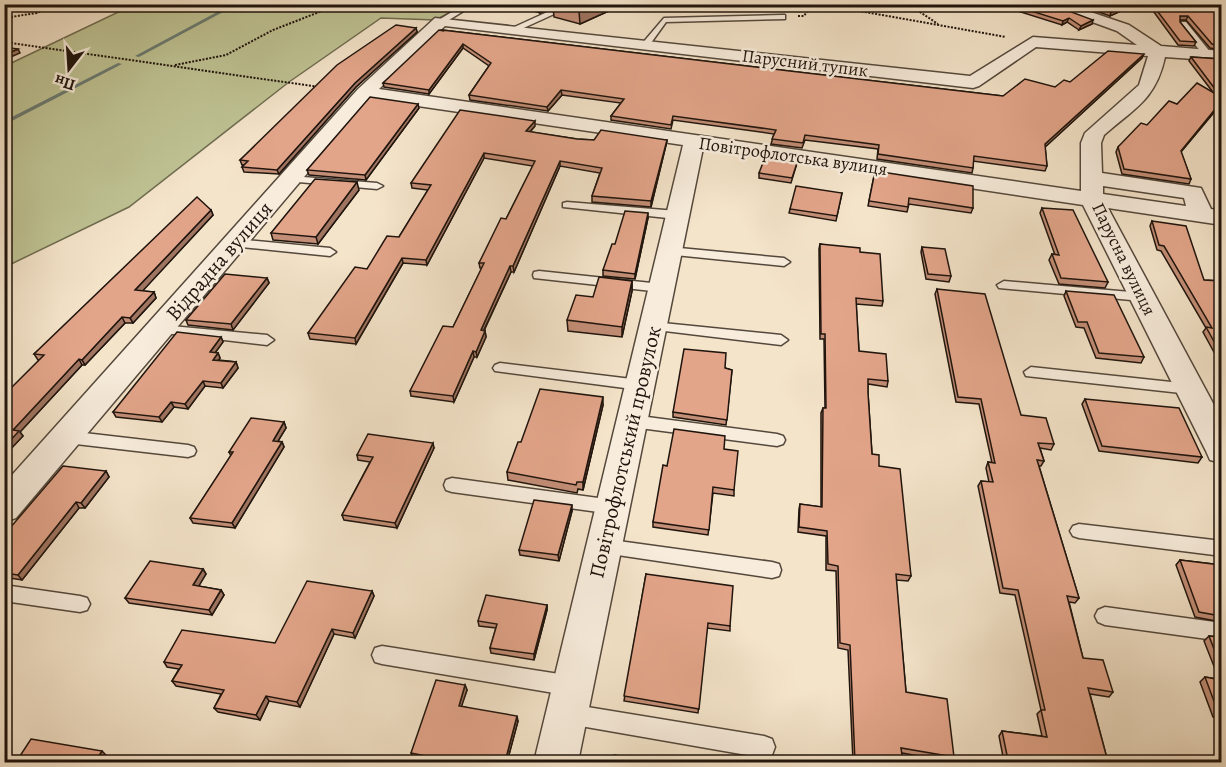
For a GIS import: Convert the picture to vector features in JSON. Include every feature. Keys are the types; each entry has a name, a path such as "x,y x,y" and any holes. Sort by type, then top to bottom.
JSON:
{"street":[{"path":"1050,4 1123,28 1158,51"},
{"name":"Парусний тупик","path":"441,21 973,82 1033,42"},
{"name":"Відрадна вулиця","path":"4,508 365,93 441,21"},
{"path":"1033,42 1217,57"},
{"name":"Парусна вулиця","path":"1158,51 1151,79 1146,88 1095,133 1091,143 1092,189 1142,297 1221,451"},
{"name":"Повітрофлотська вулиця","path":"365,93 694,141 1092,189 1212,217"},
{"name":"Повітрофлотський провулок","path":"556,762 694,141"}],"lane":[{"path":"441,21 472,4"},
{"path":"514,29 573,4"},
{"path":"645,45 664,20 782,16"},
{"path":"1183,24 1217,57"},
{"path":"291,179 376,186"},
{"path":"567,205 677,215"},
{"path":"235,243 330,252"},
{"path":"669,251 784,262"},
{"path":"539,275 661,288"},
{"path":"1004,285 1142,297"},
{"path":"653,326 781,340"},
{"path":"161,328 267,340"},
{"path":"500,368 640,385"},
{"path":"1031,372 1190,389"},
{"path":"632,421 777,440"},
{"path":"67,436 188,451"},
{"path":"452,485 613,507"},
{"path":"1079,531 1221,549"},
{"path":"604,546 772,570"},
{"path":"4,592 80,604"},
{"path":"1105,616 1221,632"},
{"path":"382,655 764,747"}],"path":[{"path":"4,18 37,13 54,4"},
{"path":"171,66 226,55 273,30 340,4"},
{"path":"804,16 812,4"},
{"path":"820,4 1033,42"},
{"path":"908,4 941,26"},
{"path":"4,42 320,87"}],"green space":[{"path":"133,5 465,5 435,20 381,18 289,82 129,207 5,267 5,66"}],"building":[{"path":"558,4 594,4 579,11"},
{"path":"1009,4 1050,4 1093,20 1081,26 1069,18 1063,21"},
{"path":"1088,4 1129,4 1111,12"},
{"path":"1152,4 1221,4 1221,46 1212,44 1188,16 1180,16 1180,22 1196,42 1180,41"},
{"path":"396,25 416,28 355,83 277,170 242,167 248,161 240,160 337,65"},
{"path":"439,30 1003,96 1025,79 1055,87 1064,80 1070,82 1108,51 1144,54 1045,144 1047,166 974,156 973,168 878,154 879,145 805,135 803,143 772,139 776,130 673,116 671,125 611,116 624,99 561,90 547,107 469,95 491,63 463,44 429,90 383,83"},
{"path":"4,47 18,49 4,55"},
{"path":"1191,57 1221,59 1221,97"},
{"path":"1197,83 1221,97 1221,102 1181,151 1191,179 1124,169 1118,147 1141,123 1147,125 1169,101 1177,104"},
{"path":"370,97 418,104 365,175 307,170"},
{"path":"460,110 535,121 526,131 577,139 594,140 601,130 667,140 651,201 592,196 602,168 560,161 513,266 510,266 481,330 485,331 476,352 473,351 453,396 410,391 443,326 453,327 484,263 479,263 501,218 506,219 535,161 484,153 426,260 402,258 355,338 308,333 355,267 367,269 387,236 399,237 431,185 411,183"},
{"path":"766,155 798,160 792,178 759,173"},
{"path":"875,171 973,186 973,208 909,198 908,207 869,201"},
{"path":"315,179 357,182 316,237 271,233"},
{"path":"796,186 842,193 837,216 790,209"},
{"path":"197,197 211,210 135,290 154,292 130,318 122,317 82,360 79,359 13,430 19,431 4,447 4,395 44,355 34,354"},
{"path":"1042,208 1073,210 1108,282 1061,278 1052,254 1059,255"},
{"path":"625,211 648,213 635,274 603,270 612,244 615,244"},
{"path":"1152,221 1186,226 1204,280 1221,281 1221,354 1206,327 1212,328 1164,246 1159,245"},
{"path":"820,244 860,248 860,252 880,254 883,301 856,298 859,351 886,354 888,381 868,379 868,393 872,454 879,455 879,466 900,469 911,576 896,574 906,692 947,699 954,757 901,748 903,762 855,762 850,645 840,643 838,566 828,564 827,531 799,527 800,504 822,507 823,408 826,408 825,334 821,334"},
{"path":"922,247 945,249 951,276 928,274"},
{"path":"225,274 267,278 231,324 186,320"},
{"path":"599,277 632,281 622,327 567,320 576,295 593,297"},
{"path":"937,289 985,294 1021,415 1046,418 1054,444 1038,443 1044,461 1037,460 1079,598 1067,596 1083,658 1103,660 1113,692 1088,688 1108,762 1008,760 1002,731 1047,737 1041,710 1045,710 1018,590 1003,588 981,481 993,482 988,462 995,463 981,399 958,397"},
{"path":"1066,291 1114,295 1144,357 1099,353 1087,322 1078,322"},
{"path":"177,332 221,337 210,352 218,353 213,360 236,362 221,383 203,381 185,404 171,402 159,417 113,412"},
{"path":"684,349 726,353 725,368 732,370 727,420 673,412"},
{"path":"540,389 603,397 583,482 577,482 576,485 507,472 518,442 521,442"},
{"path":"1085,399 1179,408 1202,457 1102,446"},
{"path":"251,418 284,422 273,441 282,442 232,523 190,518 233,452 229,452"},
{"path":"674,429 725,436 724,449 738,451 734,490 713,487 709,530 653,522 663,465 667,466"},
{"path":"368,434 433,443 395,523 342,515 373,457 357,455"},
{"path":"63,466 106,471 81,503 76,502 18,575 4,573 4,535"},
{"path":"534,500 572,505 558,555 519,550"},
{"path":"1180,560 1221,565 1221,616 1199,612"},
{"path":"150,561 203,569 193,585 221,590 209,610 125,598"},
{"path":"646,574 733,586 730,626 708,623 699,709 624,696"},
{"path":"307,581 372,591 353,633 332,629 297,702 266,696 256,715 214,708 224,690 172,681 182,665 164,662 182,630 275,643"},
{"path":"486,595 547,605 534,654 490,648 497,624 478,621"},
{"path":"1209,636 1221,637 1221,667"},
{"path":"1205,677 1221,680 1221,713 1218,712"},
{"path":"436,680 465,685 459,706 517,716 505,762 440,762 441,759 411,753"},
{"path":"31,739 102,751 95,762 16,762"},
{"path":"614,755 659,762 612,762"}],"waterway":[{"path":"137,56 236,4"},
{"path":"4,123 120,64"}]}
